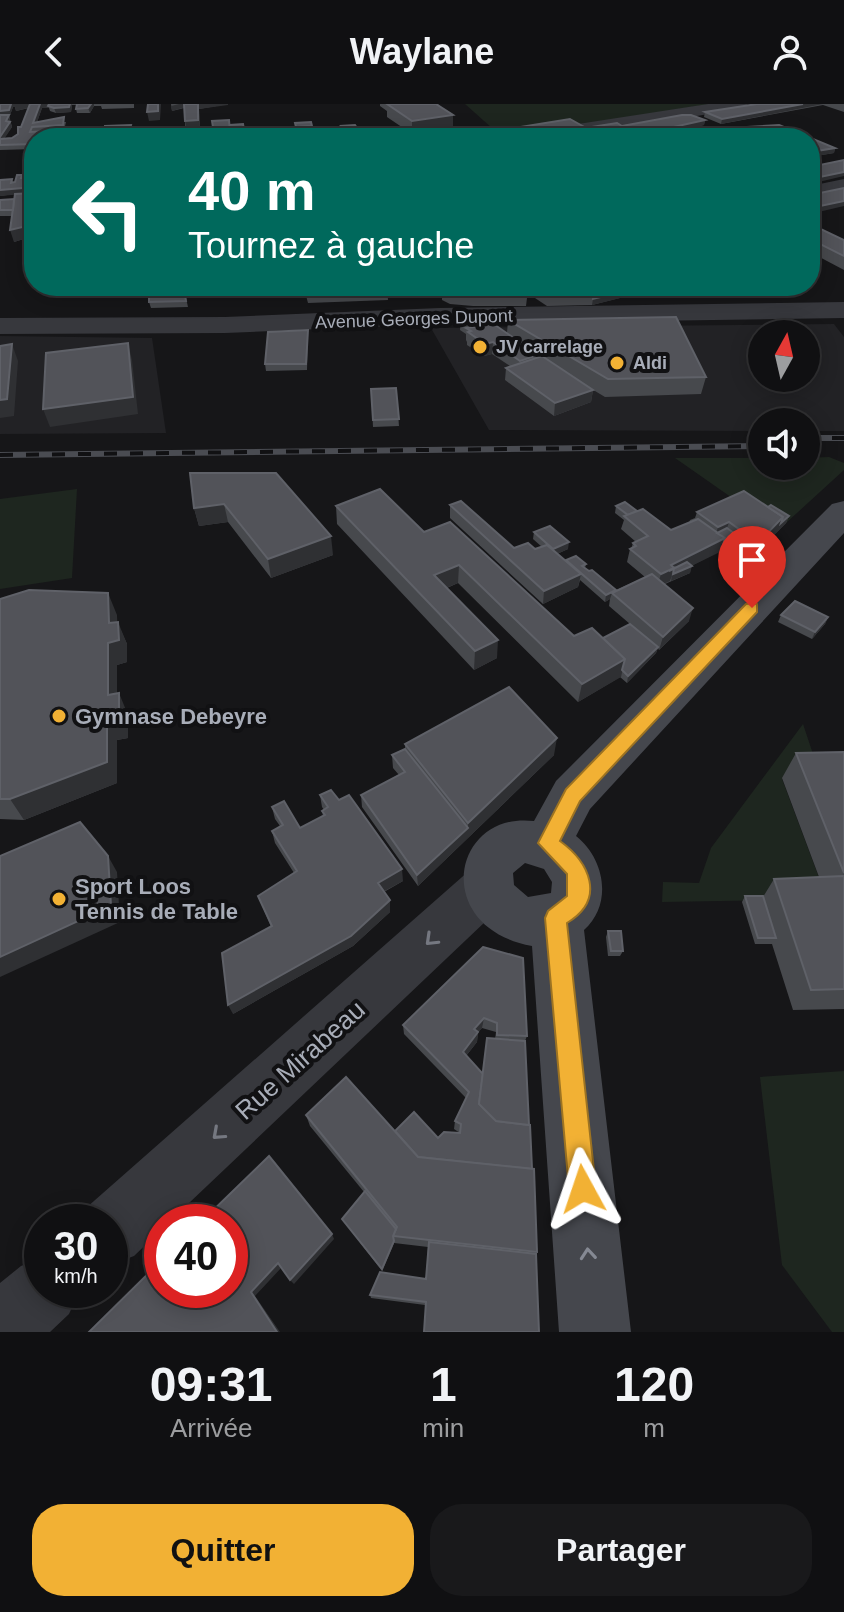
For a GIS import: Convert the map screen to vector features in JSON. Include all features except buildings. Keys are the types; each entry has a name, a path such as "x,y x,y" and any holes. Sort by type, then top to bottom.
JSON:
{"street":[{"path":"589,128 740,104"},
{"path":"820,190 844,185"},
{"path":"820,294 840,310"},
{"name":"Avenue Georges Dupont","path":"0,326 225,325 434,306 840,310"},
{"path":"548,843 573,795 838,527"},
{"path":"521,841 548,843 571,861 578,873 577,900 568,911 556,918 528,922 514,917 493,899 487,874 498,852 521,841"},
{"name":"Rue Mirabeau","path":"128,1216 399,971 488,886"},
{"path":"556,918 595,1332"},
{"path":"0,1330 25,1308"}],"shaded area":[{"path":"465,104 711,104 559,128 492,128"},
{"path":"820,324 834,324 844,337 844,431 820,431 820,408 748,408 748,431 489,430 431,328 748,325 748,392 820,392"},
{"path":"0,336 152,338 166,433 0,434"},
{"path":"820,457 829,457 844,463 844,470 786,523 758,516 675,458 748,458 748,480 820,480"},
{"path":"77,489 72,578 0,589 0,499"},
{"path":"803,724 821,778 782,779 827,899 662,902 663,882 699,883 711,848"},
{"path":"844,1071 844,1332 832,1332 782,1265 760,1077"}],"railway":[{"path":"820,438 844,438"},
{"path":"0,455 748,446"}],"place":[{"name":"JV carrelage","path":"480,347"},
{"name":"Aldi","path":"617,363"},
{"name":"Gymnase Debeyre","path":"59,716"},
{"name":"Sport Loos Tennis de Table","path":"59,899"}],"route":[{"path":"583,1189 556,918 568,911 577,900 578,873 561,850 548,843 573,795 752,608"}]}
